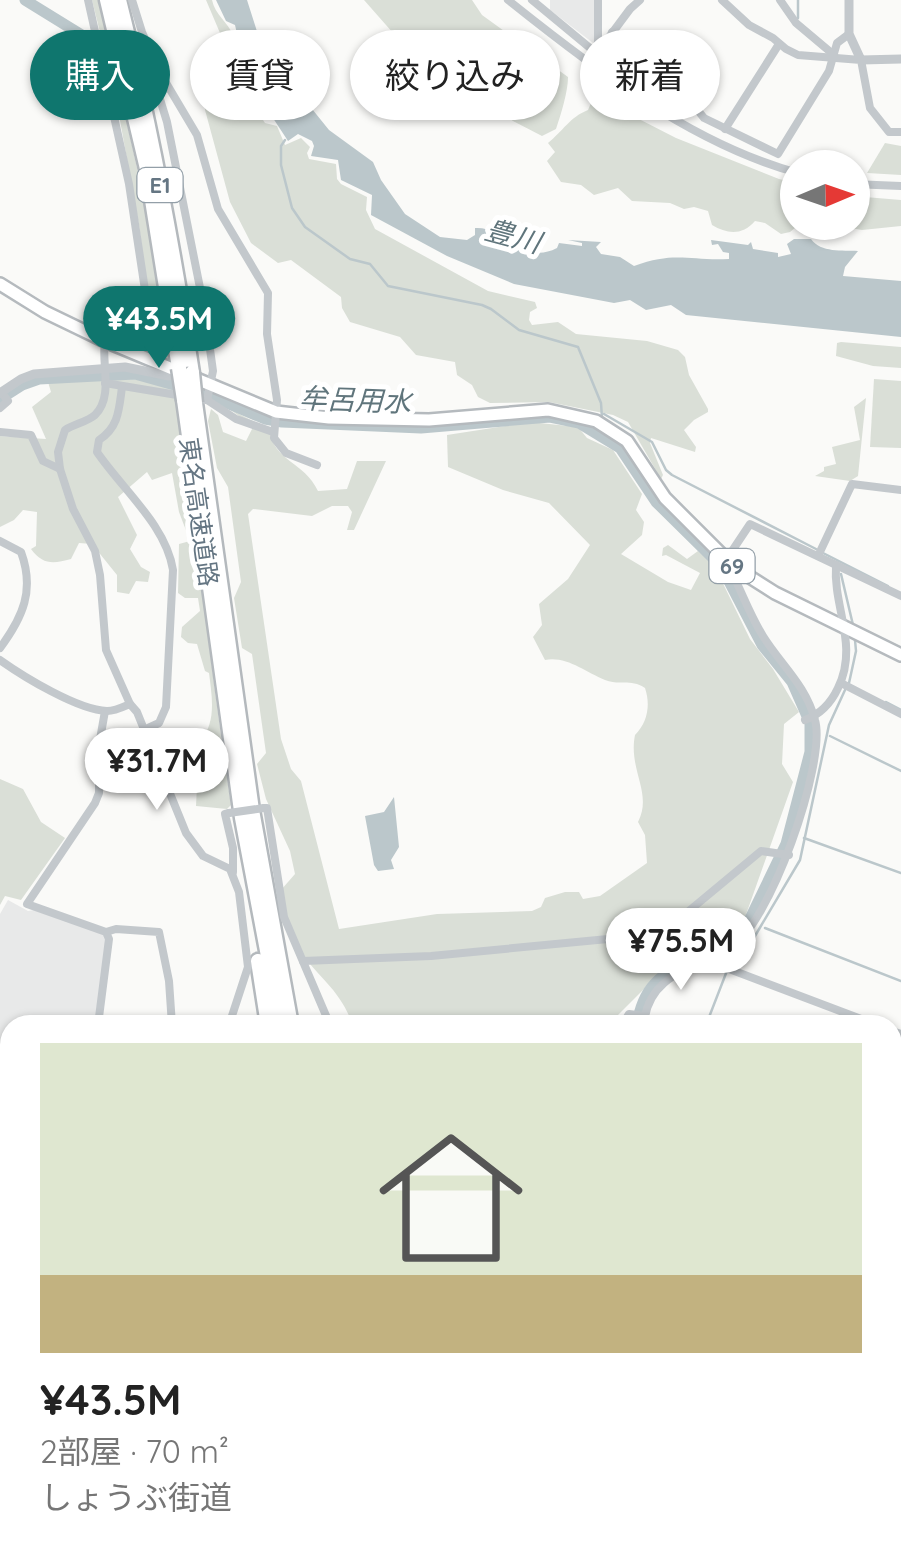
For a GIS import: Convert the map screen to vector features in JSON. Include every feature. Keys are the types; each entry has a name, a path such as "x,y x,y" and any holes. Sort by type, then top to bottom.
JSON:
{"highway":[{"name":"東名高速道路","path":"108,0 147,169 181,370 203,397 252,810 289,1015"},
{"name":"東名高速道路","path":"119,0 151,137 181,370"},
{"name":"東名高速道路","path":"203,397 250,867 279,1015"},
{"path":"250,867 252,915 267,1015"}],"main road":[{"name":"69","path":"0,284 104,341 181,370 203,397 276,414 329,418 429,420 548,410 601,424 628,440 665,498 730,564 775,593 901,655"}],"street":[{"path":"88,0 131,199 145,290 148,360"},
{"path":"132,0 141,30"},
{"path":"508,0 580,57"},
{"path":"532,0 580,38"},
{"path":"547,0 547,12"},
{"path":"598,0 598,30"},
{"path":"614,30 640,0"},
{"path":"722,0 749,25 798,55 901,59"},
{"path":"780,0 796,23 834,55"},
{"path":"849,0 849,34 861,60 870,108 889,132 901,132"},
{"path":"708,120 778,154 829,71 837,43 849,34"},
{"path":"725,130 779,44"},
{"path":"170,92 194,130 218,208 268,293 266,325 277,445 286,453 317,465"},
{"path":"164,120 205,313 213,371 203,397"},
{"path":"678,120 780,168"},
{"path":"870,185 901,186"},
{"path":"104,341 106,382 96,414 65,430 58,452 60,469 72,510 95,551 106,650 146,729 186,833 203,856 234,872"},
{"path":"0,408 2,395 34,374 138,368 169,376 181,370"},
{"path":"106,382 203,397 236,419 273,430"},
{"path":"122,387 117,422 99,440 97,452 148,518 169,554 173,570 174,613 166,707 158,723 146,729"},
{"path":"0,432 31,435 43,461 60,469"},
{"path":"820,552 852,484 901,490"},
{"path":"643,1015 653,996 674,974 741,941 785,854 816,752 818,737 796,678 760,632 733,575 730,564 750,524 820,552 901,596"},
{"path":"0,541 21,552 27,586 20,622 0,648"},
{"path":"810,718 828,705 840,684 848,656 836,564"},
{"path":"0,660 50,690 105,710 130,704"},
{"path":"840,684 901,714"},
{"path":"105,710 99,745 99,793 27,904 106,932 159,932 171,1015"},
{"path":"232,1015 248,967 234,848 225,814 264,808 284,917 326,1015"},
{"path":"303,961 431,956 608,940 650,930 684,915 756,854 785,854"},
{"path":"99,1015 106,932"},
{"path":"710,958 851,1015"}],"shaded area":[{"path":"92,0 99,0 106,30 99,30"},
{"path":"206,0 212,0 230,30 219,30"},
{"path":"216,0 247,0 257,30 236,30 226,21"},
{"path":"364,0 472,0 482,15 503,30 390,30"},
{"path":"550,0 596,0 597,30 580,33 550,10"},
{"path":"560,71 568,77 560,116"},
{"path":"580,114 580,120 641,120 780,179 780,233 755,221 745,229 729,232 712,225 708,211 632,201 618,188 594,195 581,185 561,182 547,161 555,152 548,143"},
{"path":"120,120 126,120 142,190 167,360 156,357 139,225"},
{"path":"208,120 263,120 277,126 285,145 301,138 310,147 309,159 336,164 341,184 367,197 366,210 375,229 488,291 535,302 537,308 530,312 532,325 558,322 576,334 647,341 678,350 685,357 689,375 708,409 684,430 696,447 695,452 651,438 661,479 628,422 613,415 549,402 490,403 478,397 472,385 457,375 455,362 416,355 400,337 350,322 341,297 291,260 278,263 251,243 230,202"},
{"path":"274,120 321,120 373,162 405,214 440,237 467,240 475,235 475,228 486,229 534,252 557,248 559,243 582,246 568,240 601,242 596,247 601,254 620,257 634,266 672,258 729,259 729,253 723,252 718,244 712,245 711,240 748,245 751,242 753,249 778,253 778,257 791,254 787,244 793,240 812,240 826,249 858,251 843,276 901,281 901,337 686,315 671,305 646,310 630,300 614,303 514,284 447,256 371,215 372,195 341,180 338,160 311,156 312,141 298,134 288,141"},
{"path":"559,120 556,129 542,136 513,121"},
{"path":"885,143 901,146 901,175 870,173"},
{"path":"870,197 901,200 901,226 870,229"},
{"path":"837,343 901,347 901,368 873,366 836,356"},
{"path":"874,379 901,381 901,448 870,447"},
{"path":"150,380 175,389 231,805 227,809 196,806 197,786 217,779 215,759 203,758 199,742 211,719 211,691 209,673 197,644 181,637 182,627 200,611 198,598 185,598 178,593 179,544 190,541 179,512 172,473 152,480 147,472 118,497 137,535 130,549 141,567 150,572 148,582 136,581 129,594 117,592 117,575 92,544 79,543 71,559 59,562 44,561 35,554 31,549 36,546 37,512 23,510 0,527 0,436 46,439 32,407 51,392 48,382"},
{"path":"866,398 858,476 850,481 815,476 824,467 836,464 832,447 860,440 854,407"},
{"path":"211,409 218,415 223,432 246,441 253,427 231,410 269,429 277,448 305,473 318,491 347,489 357,461 386,461 354,530 347,530 352,512 348,506 332,506 312,516 253,509 248,514 281,739 291,769 301,781 339,929 437,914 532,911 541,907 545,898 565,892 579,892 583,899 600,896 647,863 645,835 638,822 643,801 634,748 635,735 647,714 645,688 605,680 561,660 545,660 533,637 542,625 539,604 568,579 590,545 549,503 503,490 448,467 447,435 530,422 578,427 587,438 613,450 642,494 636,510 644,522 642,535 621,554 668,582 691,590 700,573 662,556 663,548 668,545 687,559 698,551 714,565 750,639 799,712 784,724 782,764 793,782 743,923 724,939 667,966 618,1015 349,1015 297,945 286,914 281,890 295,874 257,764 266,753 252,654 242,648 234,598 241,582 228,487 217,468 208,421"},
{"path":"0,779 23,789 41,822 65,838 21,900 5,896 0,905"},
{"path":"394,797 399,847 391,860 394,869 378,871 365,816 384,812"},
{"path":"8,900 28,911 100,931 106,939 96,1015 0,1015 0,914"}],"waterway":[{"path":"25,0 74,30"},
{"path":"798,0 798,18"},
{"path":"285,140 281,146 281,165 292,208 305,227 350,259 370,264 388,286 482,305 519,330 578,347 601,403 602,418"},
{"name":"牟呂用水","path":"0,399 39,379 135,374 203,393 265,419 282,422 421,428 550,417 579,423 620,448 656,502 721,566 762,645 792,682 810,723 810,752 786,844 745,929 730,942 666,974 653,986 640,1015"},
{"path":"604,414 652,442 672,475 816,549"},
{"path":"823,553 888,586"},
{"path":"841,574 853,625"},
{"path":"849,683 855,640"},
{"path":"710,1015 730,963 752,941 800,860 829,725 845,690"},
{"path":"886,702 901,710"},
{"path":"830,736 901,771"},
{"path":"804,838 901,873"},
{"path":"765,928 901,981"}],"water label":[{"name":"豊川","path":"513,236"}]}
